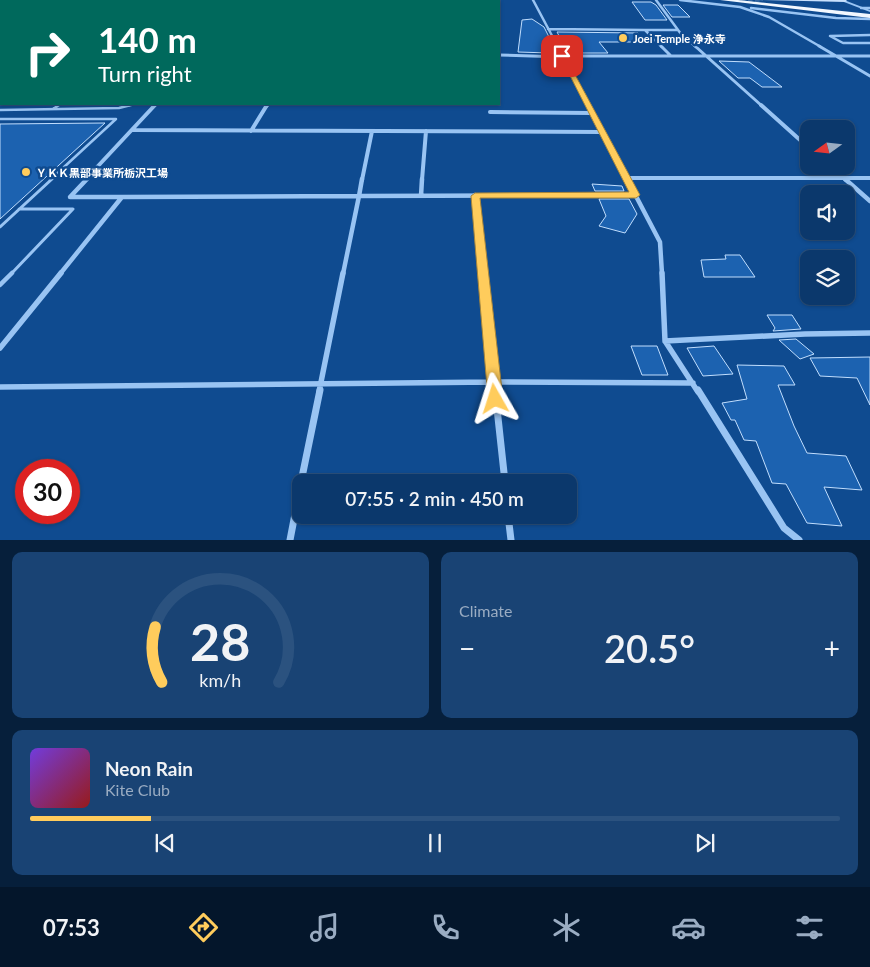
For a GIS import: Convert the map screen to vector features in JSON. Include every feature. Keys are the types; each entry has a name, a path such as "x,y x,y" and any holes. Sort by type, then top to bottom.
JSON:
{"highway":[{"path":"723,0 870,18"}],"main road":[{"path":"760,0 844,0"}],"street":[{"path":"533,0 660,242 665,341 694,383 784,528 799,540"},
{"path":"656,0 677,30 800,140"},
{"path":"680,0 836,18 870,18"},
{"path":"844,0 870,10"},
{"path":"740,7 769,17 870,76"},
{"path":"548,29 677,30"},
{"path":"645,30 672,56"},
{"path":"870,36 830,36 843,43 870,43"},
{"path":"500,55 563,57 870,56"},
{"path":"155,105 70,198 636,195"},
{"path":"251,131 267,105"},
{"path":"490,112 592,113"},
{"path":"132,130 602,132"},
{"path":"303,474 372,131"},
{"path":"421,196 426,131"},
{"path":"840,175 870,201"},
{"path":"626,178 870,178"},
{"path":"475,196 504,474"},
{"path":"0,348 122,197"},
{"path":"665,341 805,334 869,334"},
{"path":"0,387 493,382 694,383"},
{"path":"290,540 293,524"},
{"path":"509,524 511,540"}],"lane":[{"path":"53,109 59,105"},
{"path":"0,110 119,108 130,105"},
{"path":"0,120 116,119 0,227"},
{"path":"0,286 73,209 19,209"}],"building":[{"path":"632,2 651,2 656,5 667,20 645,20"},
{"path":"663,5 678,5 690,17 672,17"},
{"path":"532,19 544,27 550,39 550,53 518,52 522,20"},
{"path":"557,32 638,33 638,42 599,42 608,53 568,53"},
{"path":"719,61 749,62 782,87 762,87 750,78 738,78"},
{"name":"ＹＫＫ黒部事業所栃沢工場","path":"105,123 0,219 0,124"},
{"path":"592,184 622,186 624,191 595,191"},
{"path":"599,199 629,199 637,214 625,233 599,226 606,216"},
{"path":"725,255 740,255 755,277 704,277 701,260 726,259"},
{"path":"767,315 792,315 801,329 773,331 775,328"},
{"path":"796,339 814,354 800,359 779,340"},
{"path":"631,346 657,346 668,375 642,375"},
{"path":"714,346 733,374 703,376 687,348"},
{"path":"870,357 870,405 857,378 820,376 810,358"},
{"path":"737,365 784,366 795,385 778,385 807,453 846,456 862,490 824,487 842,526 807,523 786,484 772,483 756,441 744,440 735,420 731,420 722,403 747,399"}],"tunnel":[{"path":"741,0 760,0"}],"place":[{"name":"Joei Temple 浄永寺","path":"623,38"},
{"name":"ＹＫＫ黒部事業所栃沢工場","path":"26,172"}],"route":[{"path":"495,399 475,196 636,195 562,56"}]}
